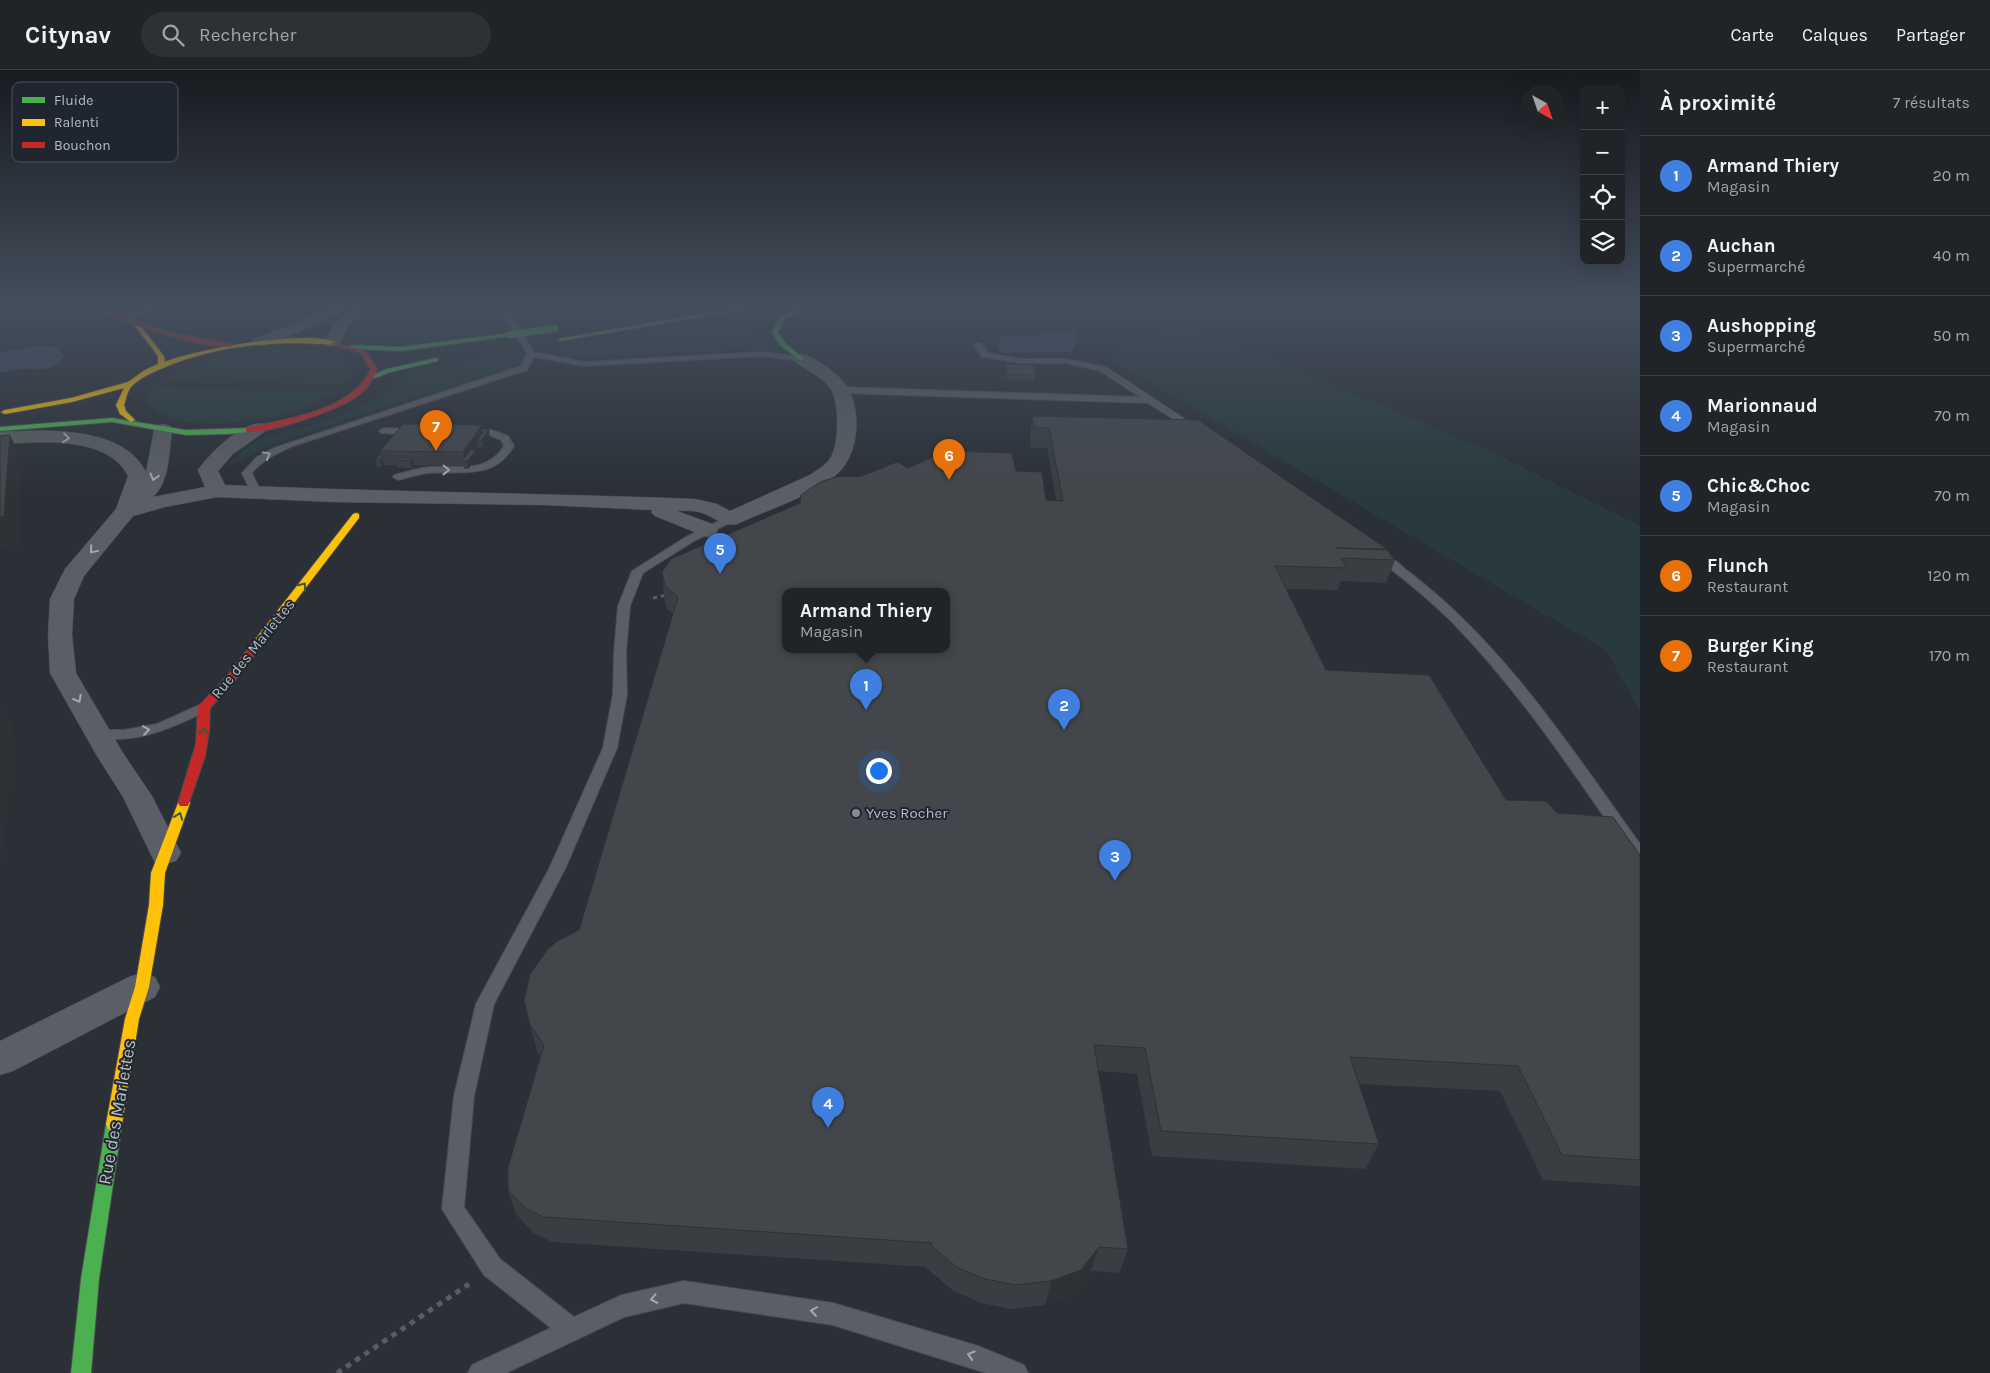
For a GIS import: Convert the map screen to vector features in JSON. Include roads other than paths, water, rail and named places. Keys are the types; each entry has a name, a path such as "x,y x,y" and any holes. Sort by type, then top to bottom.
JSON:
{"main road":[{"path":"0,413 72,400 133,383 159,368"},
{"path":"0,429 71,422 131,420 163,430 197,433 258,428 286,422 334,406 359,392 372,377 374,368"},
{"path":"372,377 399,368"},
{"path":"131,420 123,412 120,405 121,398 133,383"},
{"name":"Rue des Marlettes","path":"81,1373 90,1279 109,1155 132,1019 142,987 156,905 158,873 193,778 205,728 204,707 232,677 356,516"}],"street":[{"path":"125,512 157,502 216,491 334,496 545,499 695,506 710,508 729,519 791,492 822,475 838,462 846,438 847,412 841,390 836,381 815,368"},
{"path":"216,491 208,470 226,450 258,428"},
{"path":"163,430 156,474 151,488 125,512 73,574 62,599 60,636 64,673 97,733 137,796 165,853"},
{"path":"0,438 40,436 69,438 93,442 118,451 129,460 138,476 125,512"},
{"path":"334,496 350,505 356,516 378,508 408,504 584,511 637,508 668,513 707,530"},
{"path":"0,1059 142,987"}],"lane":[{"path":"256,492 247,473 255,462 269,453 290,444 524,368"},
{"path":"1098,368 1153,400 1203,435"},
{"path":"841,390 1153,400"},
{"path":"384,431 424,432"},
{"path":"398,477 431,470 474,470 496,462 505,454 509,446 505,438 492,434 463,433"},
{"path":"572,1330 492,1267 453,1209 464,1096 485,1004 557,869 610,748 620,694 620,653 624,606 638,571 729,519"},
{"path":"1366,546 1399,568 1474,636 1538,712 1640,856"},
{"path":"97,733 124,734 160,728 204,707"},
{"path":"480,1373 622,1306 684,1292 833,1314 978,1358 1016,1373"}],"water":[{"path":"0,368 50,368 17,369 0,373"}],"place":[{"name":"Burger King","path":"436,451"},
{"name":"Flunch","path":"949,480"},
{"name":"Chic&Choc","path":"720,574"},
{"name":"Armand Thiery","path":"866,710"},
{"name":"Auchan","path":"1064,730"},
{"name":"Yves Rocher","path":"856,813"},
{"name":"Aushopping","path":"1115,881"},
{"name":"Marionnaud","path":"828,1128"}]}
